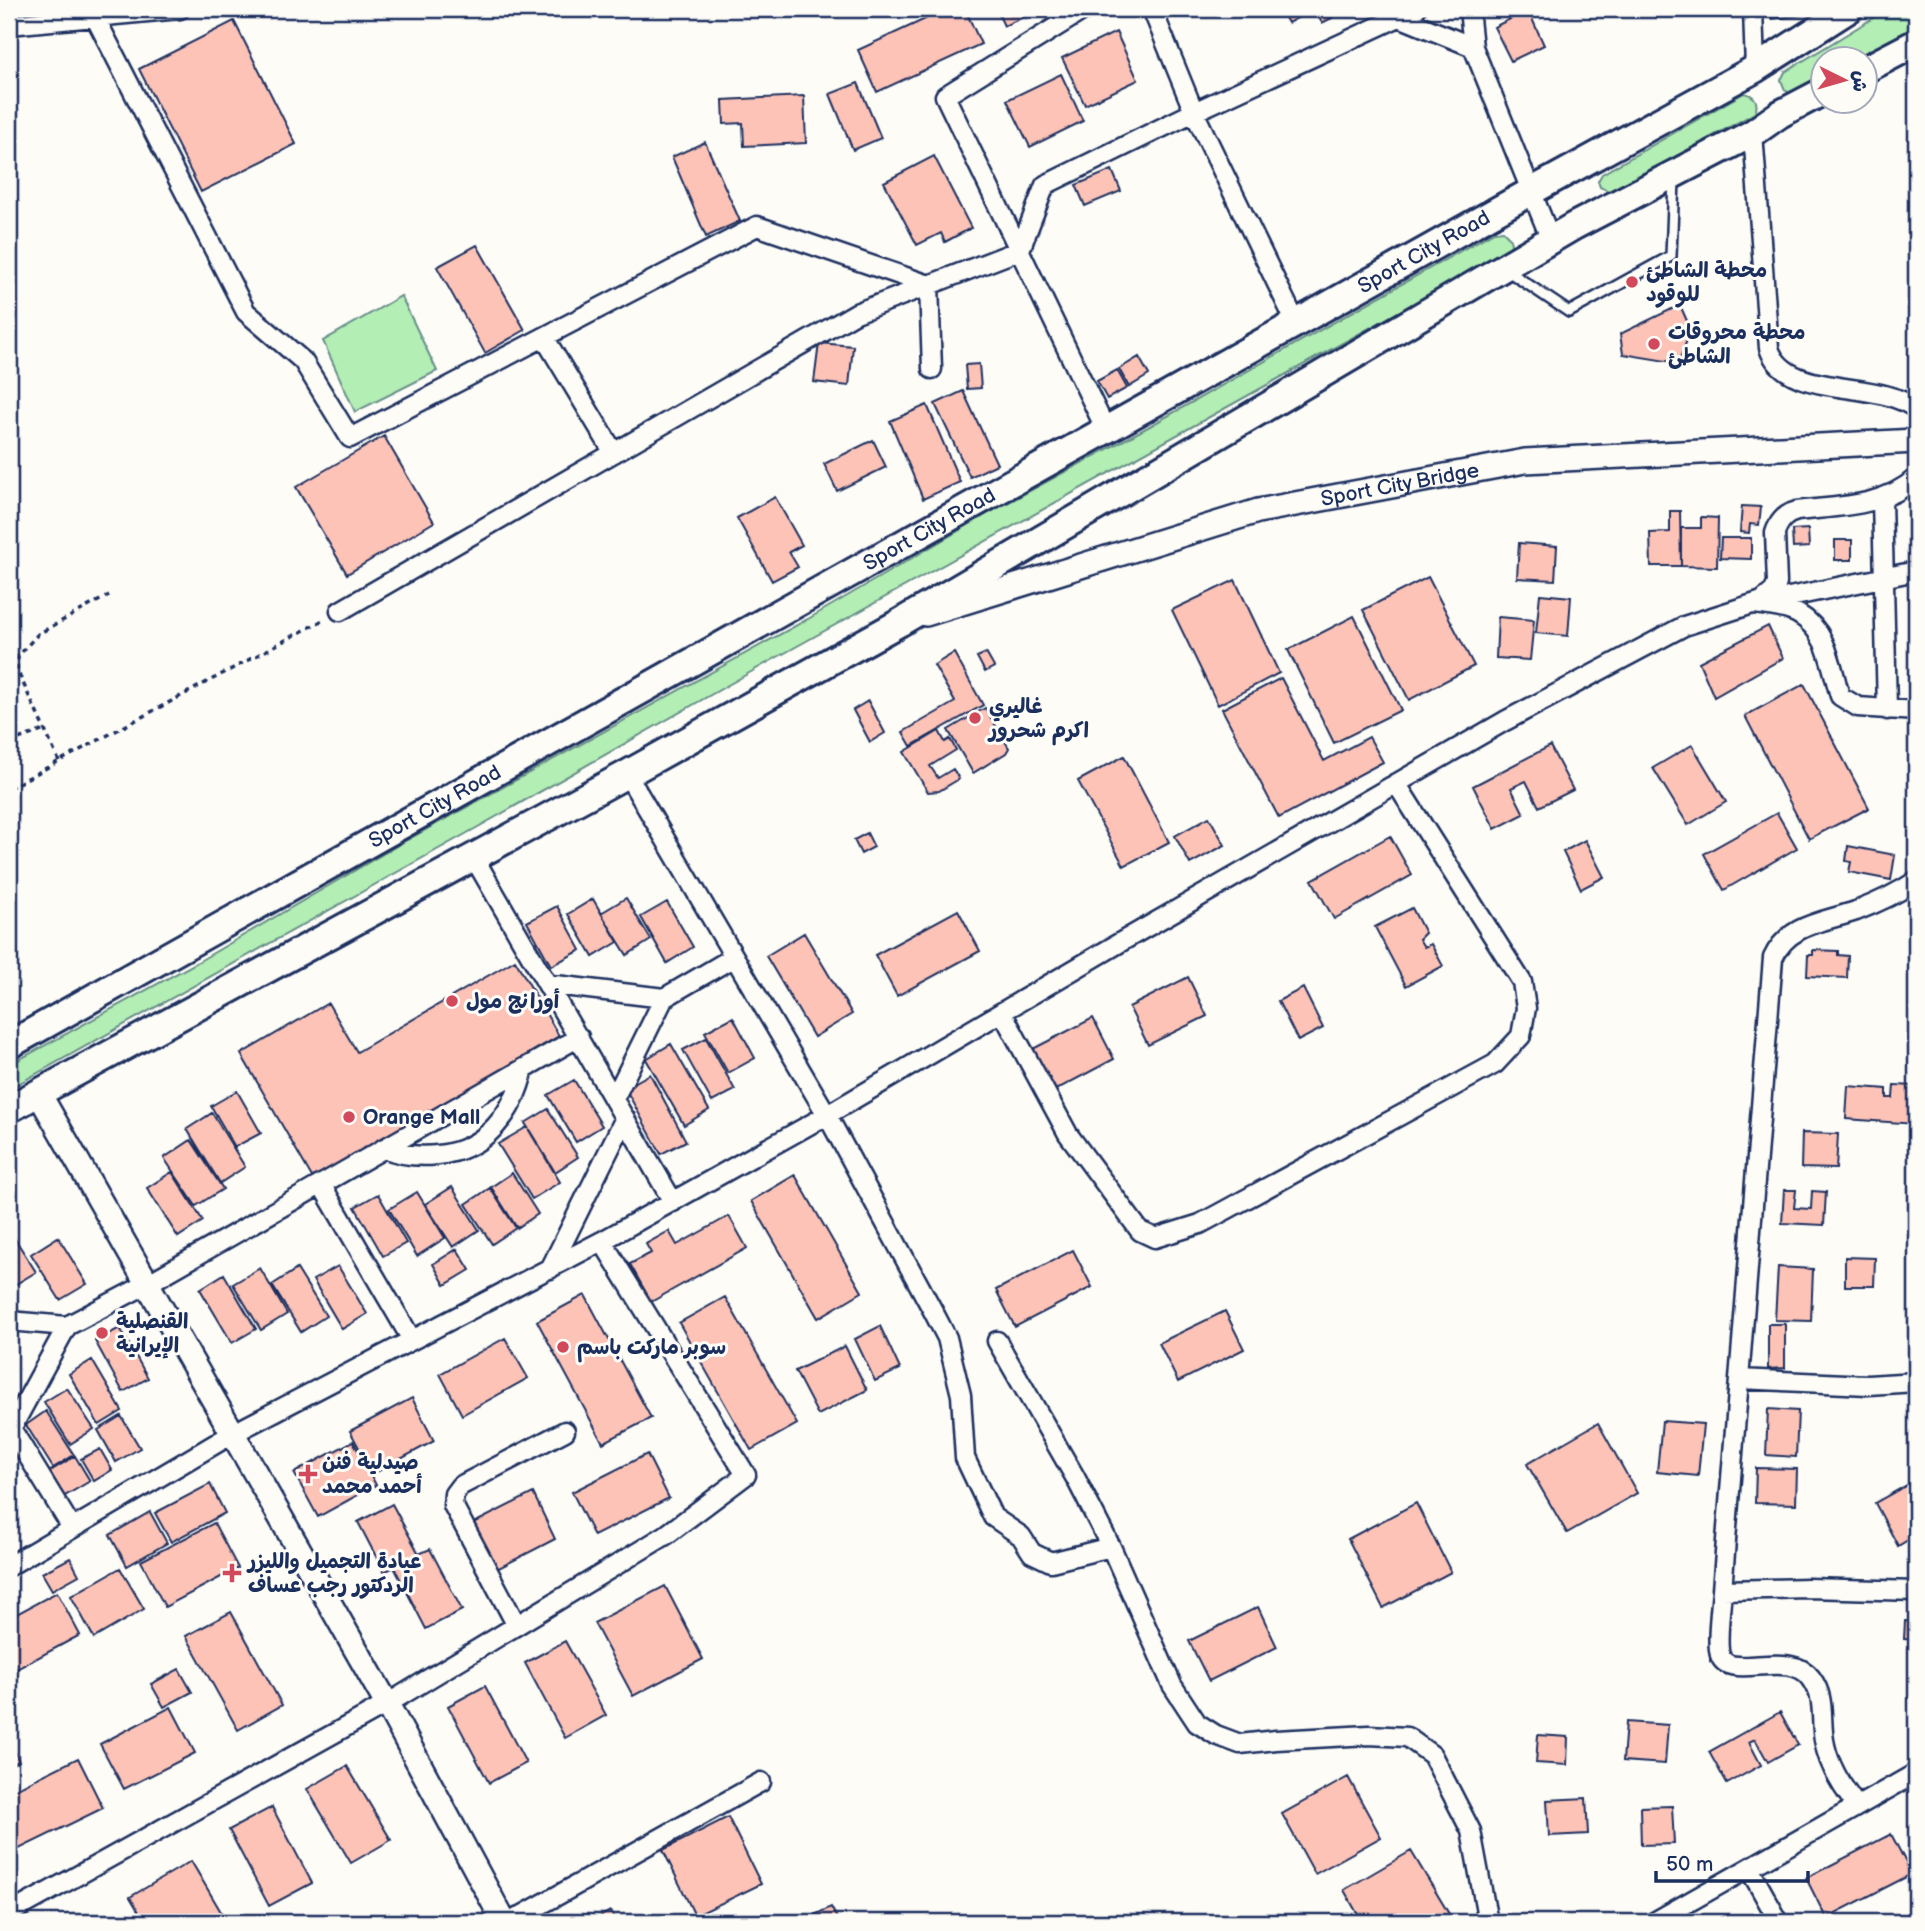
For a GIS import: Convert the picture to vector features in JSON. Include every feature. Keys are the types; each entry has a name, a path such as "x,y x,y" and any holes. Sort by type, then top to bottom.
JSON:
{"main road":[{"name":"Sport City Road","path":"9,1045 1532,191 1755,69 1849,9"},
{"path":"1880,62 1916,43"},
{"path":"9,1109 900,623 1551,240 1753,132 1810,98"},
{"name":"Sport City Bridge","path":"900,623 1258,511 1525,461 1906,443"},
{"path":"38,1092 387,1704 504,1922"}],"street":[{"path":"9,25 180,9"},
{"path":"1084,9 946,96 1106,430"},
{"path":"1152,9 1194,112 1296,323"},
{"path":"340,611 856,313 1020,250 1045,186 1194,112 1416,9"},
{"path":"1469,9 1473,47 1551,240"},
{"path":"1753,9 1755,69"},
{"path":"94,17 246,312 303,361 350,439 757,226 929,285"},
{"path":"1399,17 1473,47"},
{"path":"1753,132 1771,355 1780,368 1798,378 1889,396 1908,402 1916,409"},
{"path":"929,285 933,369"},
{"path":"544,337 614,453"},
{"path":"1755,604 1767,597 1777,583 1775,533 1786,515 1797,511 1882,499 1901,490 1916,478"},
{"path":"1882,499 1887,710"},
{"path":"9,1566 232,1434 673,1202 1504,721 1655,640 1705,618 1755,604 1916,571"},
{"path":"1755,604 1798,613 1812,625 1824,641 1840,696 1858,707 1916,711"},
{"path":"627,774 827,1115 947,1338 961,1395 965,1458 993,1517 1021,1536 1032,1553 1051,1562 1111,1546"},
{"path":"1002,1012 1068,1134 1140,1231 1155,1238 1200,1224 1495,1064 1521,1036 1526,1008 1522,982 1396,783"},
{"path":"473,856 673,1202"},
{"path":"1857,1806 1845,1791 1831,1765 1822,1730 1822,1701 1817,1687 1804,1669 1781,1663 1733,1667 1723,1661 1719,1650 1722,1590 1773,958 1783,940 1800,929 1858,910 1916,881"},
{"path":"614,1099 664,998 734,957"},
{"path":"547,984 664,998"},
{"path":"9,1321 67,1326 147,1284 579,1037"},
{"path":"384,1148 399,1155 429,1156 451,1154 466,1149 501,1122 519,1089 524,1068"},
{"path":"550,1269 625,1118"},
{"path":"321,1184 412,1340"},
{"path":"9,1907 12,1912 387,1704 666,1535 746,1475 602,1241"},
{"path":"67,1326 10,1427 72,1528"},
{"path":"997,1340 1075,1477 1111,1546 1172,1685 1197,1723 1216,1735 1240,1744 1369,1735 1407,1737 1432,1755 1471,1831 1488,1922"},
{"path":"1739,1379 1868,1385 1916,1382"},
{"path":"516,1624 453,1505 454,1494 460,1486 565,1431"},
{"path":"1722,1590 1808,1588 1916,1591"},
{"path":"1654,1922 1916,1773"},
{"path":"510,1922 761,1782"},
{"path":"1749,1868 1779,1922"}],"lane":[{"path":"1504,268 1569,312 1671,256 1674,174"}],"path":[{"path":"59,761 17,670 18,656 38,634 113,593"},
{"path":"9,788 340,611"},
{"path":"9,742 45,730"}],"green space":[{"path":"1888,9 1916,9 1916,27 1880,46 1828,46"},
{"path":"1810,57 1810,83 1791,94 1785,90 1781,80 1785,72"},
{"path":"1744,93 1755,100 1755,113 1611,192 1600,187 1598,181 1602,174"},
{"path":"1503,231 1510,238 1508,251 9,1089 9,1065 196,963 407,840 808,619 989,513 1148,427 1494,232"},
{"path":"401,296 437,371 355,412 323,341"}],"building":[{"path":"947,9 965,9 981,44 877,92 858,50"},
{"path":"996,9 1025,9 1028,15 1004,26"},
{"path":"1280,9 1314,9 1288,23"},
{"path":"1314,9 1327,9 1332,18 1322,23"},
{"path":"1771,9 1810,9 1811,14 1772,19"},
{"path":"1528,10 1544,45 1511,61 1494,27"},
{"path":"234,21 296,144 201,192 139,69"},
{"path":"1116,32 1138,80 1085,105 1062,58"},
{"path":"1061,74 1083,121 1030,147 1007,100"},
{"path":"858,83 881,138 853,150 830,94"},
{"path":"804,96 806,143 744,146 743,123 724,124 723,100"},
{"path":"705,142 740,221 706,237 672,157"},
{"path":"934,156 971,228 945,242 941,233 917,245 884,182"},
{"path":"1112,170 1121,191 1085,206 1076,185"},
{"path":"477,245 525,330 485,353 437,267"},
{"name":"محطة محروقات الشاطئ","path":"1680,305 1691,330 1678,363 1623,354 1620,334"},
{"path":"819,343 853,346 849,386 814,382"},
{"path":"1139,357 1149,375 1129,387 1119,369"},
{"path":"979,364 981,388 967,389 965,365"},
{"path":"1117,370 1127,388 1107,399 1097,381"},
{"path":"963,391 997,464 970,477 935,404"},
{"path":"927,405 960,482 923,499 890,421"},
{"path":"384,436 434,522 347,574 296,487"},
{"path":"873,440 886,467 837,491 824,464"},
{"path":"775,497 802,545 789,552 798,567 772,581 737,518"},
{"path":"1742,506 1761,507 1759,525 1750,524 1749,533 1740,532"},
{"path":"1670,511 1680,511 1681,566 1651,566 1650,533 1670,532"},
{"path":"1701,517 1718,518 1717,567 1681,566 1681,528 1701,528"},
{"path":"1808,529 1809,547 1793,548 1792,530"},
{"path":"1721,538 1751,538 1751,559 1720,558"},
{"path":"1835,540 1852,540 1852,560 1835,560"},
{"path":"1519,543 1557,546 1555,580 1517,578"},
{"path":"1428,577 1474,666 1409,700 1363,610"},
{"path":"1235,580 1279,673 1218,705 1172,610"},
{"path":"1540,594 1571,597 1568,636 1536,633"},
{"path":"1354,616 1401,710 1334,743 1288,650"},
{"path":"1498,617 1534,620 1530,660 1496,658"},
{"path":"1768,626 1783,658 1714,697 1699,662"},
{"path":"954,653 983,705 911,746 903,732 955,702 934,665"},
{"path":"986,653 994,667 985,672 977,657"},
{"path":"1281,678 1324,761 1369,737 1383,762 1279,818 1222,709"},
{"path":"1804,684 1869,808 1809,839 1745,716"},
{"path":"868,701 885,733 870,742 853,710"},
{"path":"985,708 1009,748 1006,753 973,773 948,730"},
{"path":"939,731 945,742 950,739 956,750 930,766 938,778 953,769 959,779 939,791 928,792 904,752"},
{"path":"1692,745 1726,802 1688,825 1653,768"},
{"path":"1550,746 1573,790 1539,807 1526,781 1511,788 1524,814 1495,829 1473,786"},
{"path":"1124,756 1169,842 1124,866 1078,781"},
{"path":"1777,813 1797,848 1724,890 1704,854"},
{"path":"1209,817 1225,845 1190,864 1175,836"},
{"path":"867,833 874,847 861,854 854,840"},
{"path":"1390,836 1412,875 1334,919 1312,880"},
{"path":"1585,840 1604,877 1581,889 1563,852"},
{"path":"1848,846 1895,855 1891,880 1849,872 1851,862 1846,861"},
{"path":"626,898 651,940 627,955 601,913"},
{"path":"593,899 618,942 593,957 568,914"},
{"path":"667,902 693,947 667,963 641,917"},
{"path":"557,906 581,950 551,966 527,922"},
{"path":"1412,908 1425,933 1419,939 1424,947 1431,944 1443,966 1406,986 1375,927"},
{"path":"958,910 980,951 897,996 875,955"},
{"path":"804,933 852,1014 814,1037 766,956"},
{"path":"1813,950 1838,951 1838,955 1848,956 1847,978 1807,976 1808,955 1813,955"},
{"name":"Orange Mall","path":"515,960 559,1036 313,1179 241,1054 328,1003 357,1052"},
{"path":"1188,977 1207,1016 1148,1045 1129,1007"},
{"path":"1303,988 1323,1028 1298,1041 1278,1001"},
{"path":"733,1017 755,1058 728,1073 705,1032"},
{"path":"1093,1018 1114,1059 1048,1094 1027,1052"},
{"path":"706,1038 735,1090 712,1102 683,1050"},
{"path":"671,1044 709,1110 684,1125 646,1059"},
{"path":"650,1074 686,1141 661,1154 625,1088"},
{"path":"574,1080 602,1126 576,1142 548,1095"},
{"path":"1894,1085 1916,1086 1916,1124 1846,1119 1848,1086 1887,1089 1887,1098 1893,1098"},
{"path":"237,1091 261,1133 235,1147 211,1106"},
{"path":"548,1109 578,1157 555,1172 525,1123"},
{"path":"212,1113 245,1167 220,1183 187,1129"},
{"path":"527,1127 560,1182 532,1199 498,1144"},
{"path":"1802,1133 1838,1134 1836,1169 1801,1168"},
{"path":"191,1140 223,1189 196,1206 164,1158"},
{"path":"172,1172 203,1221 178,1237 147,1188"},
{"path":"512,1173 538,1214 517,1228 491,1187"},
{"path":"795,1175 862,1292 818,1318 751,1201"},
{"path":"452,1187 479,1230 453,1247 425,1204"},
{"path":"490,1188 516,1228 492,1244 466,1204"},
{"path":"1784,1190 1796,1190 1794,1208 1811,1209 1812,1191 1826,1192 1824,1225 1782,1223"},
{"path":"417,1192 445,1238 417,1256 389,1209"},
{"path":"378,1194 406,1243 383,1256 355,1207"},
{"path":"729,1216 747,1248 651,1302 630,1264 651,1253 646,1244 669,1231 677,1245"},
{"path":"10,1231 36,1272 11,1287 9,1283"},
{"path":"58,1237 87,1284 60,1300 31,1254"},
{"path":"457,1249 470,1270 445,1285 433,1264"},
{"path":"1073,1250 1092,1287 1015,1327 996,1290"},
{"path":"1845,1257 1875,1258 1874,1286 1845,1286"},
{"path":"338,1266 367,1314 342,1329 313,1280"},
{"path":"1778,1267 1813,1269 1811,1321 1775,1320"},
{"path":"260,1268 287,1314 261,1330 233,1284"},
{"path":"297,1269 326,1316 301,1332 272,1285"},
{"path":"224,1274 256,1329 232,1343 200,1289"},
{"path":"585,1295 651,1418 603,1443 537,1321"},
{"path":"725,1297 797,1424 751,1450 679,1323"},
{"path":"1225,1311 1244,1349 1178,1382 1159,1343"},
{"path":"1768,1324 1785,1324 1785,1368 1768,1369"},
{"path":"880,1326 900,1369 875,1381 855,1339"},
{"path":"120,1328 148,1378 123,1392 95,1341"},
{"path":"505,1338 528,1378 462,1415 440,1374"},
{"path":"845,1346 867,1390 818,1415 795,1371"},
{"path":"92,1360 122,1411 99,1425 69,1374"},
{"path":"67,1388 94,1429 70,1444 44,1402"},
{"path":"412,1398 434,1441 373,1474 350,1431"},
{"path":"1768,1409 1798,1411 1796,1457 1766,1455"},
{"path":"46,1411 74,1455 53,1468 26,1425"},
{"path":"121,1416 140,1448 116,1462 98,1430"},
{"path":"1662,1421 1703,1424 1698,1476 1657,1472"},
{"path":"1598,1423 1637,1493 1567,1533 1527,1464"},
{"path":"353,1441 376,1485 318,1517 294,1473"},
{"path":"100,1449 112,1470 94,1481 81,1459"},
{"path":"647,1454 669,1498 594,1536 572,1492"},
{"path":"75,1456 90,1481 58,1500 44,1475"},
{"path":"1756,1468 1797,1469 1796,1504 1755,1503"},
{"path":"1916,1480 1916,1535 1898,1546 1875,1503"},
{"path":"210,1484 225,1513 171,1542 155,1513"},
{"path":"533,1493 555,1539 493,1571 470,1525"},
{"path":"1416,1503 1451,1572 1383,1608 1348,1539"},
{"path":"392,1504 419,1554 430,1549 462,1610 426,1629 394,1567 384,1572 358,1522"},
{"path":"150,1512 167,1543 127,1566 110,1535"},
{"path":"214,1523 238,1568 165,1607 141,1561"},
{"path":"70,1558 79,1575 52,1590 42,1573"},
{"path":"120,1568 144,1609 94,1638 71,1596"},
{"path":"665,1586 703,1659 633,1696 594,1623"},
{"path":"57,1592 80,1635 13,1671 9,1663 9,1618"},
{"path":"1258,1607 1277,1647 1209,1681 1189,1641"},
{"path":"231,1612 282,1705 238,1730 186,1636"},
{"path":"1905,1621 1916,1622 1916,1640 1904,1639"},
{"path":"565,1641 606,1715 565,1738 525,1663"},
{"path":"179,1669 192,1692 164,1707 151,1684"},
{"path":"485,1686 526,1763 489,1783 448,1706"},
{"path":"171,1707 195,1753 124,1789 100,1744"},
{"path":"1780,1712 1798,1745 1768,1762 1755,1739 1749,1742 1761,1765 1727,1784 1709,1752"},
{"path":"1626,1722 1668,1725 1665,1764 1623,1761"},
{"path":"1538,1735 1568,1737 1567,1765 1536,1763"},
{"path":"9,1741 19,1761 9,1766"},
{"path":"78,1758 103,1808 15,1851 9,1838 9,1792"},
{"path":"347,1766 391,1840 351,1863 307,1789"},
{"path":"1348,1777 1381,1837 1315,1874 1282,1814"},
{"path":"1586,1798 1588,1834 1549,1836 1547,1800"},
{"path":"1672,1806 1674,1844 1641,1845 1640,1807"},
{"path":"272,1807 312,1883 269,1906 229,1830"},
{"path":"728,1817 761,1884 695,1916 663,1850"},
{"path":"1891,1834 1912,1874 1826,1918 1806,1878"},
{"path":"1411,1851 1449,1914 1435,1922 1362,1922 1344,1890"},
{"path":"191,1861 227,1922 145,1922 130,1897"},
{"path":"831,1907 839,1922 800,1922"},
{"path":"610,1911 617,1922 591,1922"}],"place":[{"name":"محطة الشاطئ للوقود","path":"1632,282"},
{"name":"محطة محروقات الشاطئ","path":"1654,344"},
{"name":"غاليري اكرم شحرور","path":"975,718"},
{"name":"أورانج مول","path":"452,1001"},
{"name":"Orange Mall","path":"349,1117"},
{"name":"القنصلية الإيرانية","path":"102,1333"},
{"name":"سوبر ماركت باسم","path":"563,1347"},
{"name":"صيدلية فنن أحمد محمد","path":"308,1474"},
{"name":"عيادة التجميل والليزر الردكتور رجب عساف","path":"232,1573"}]}
